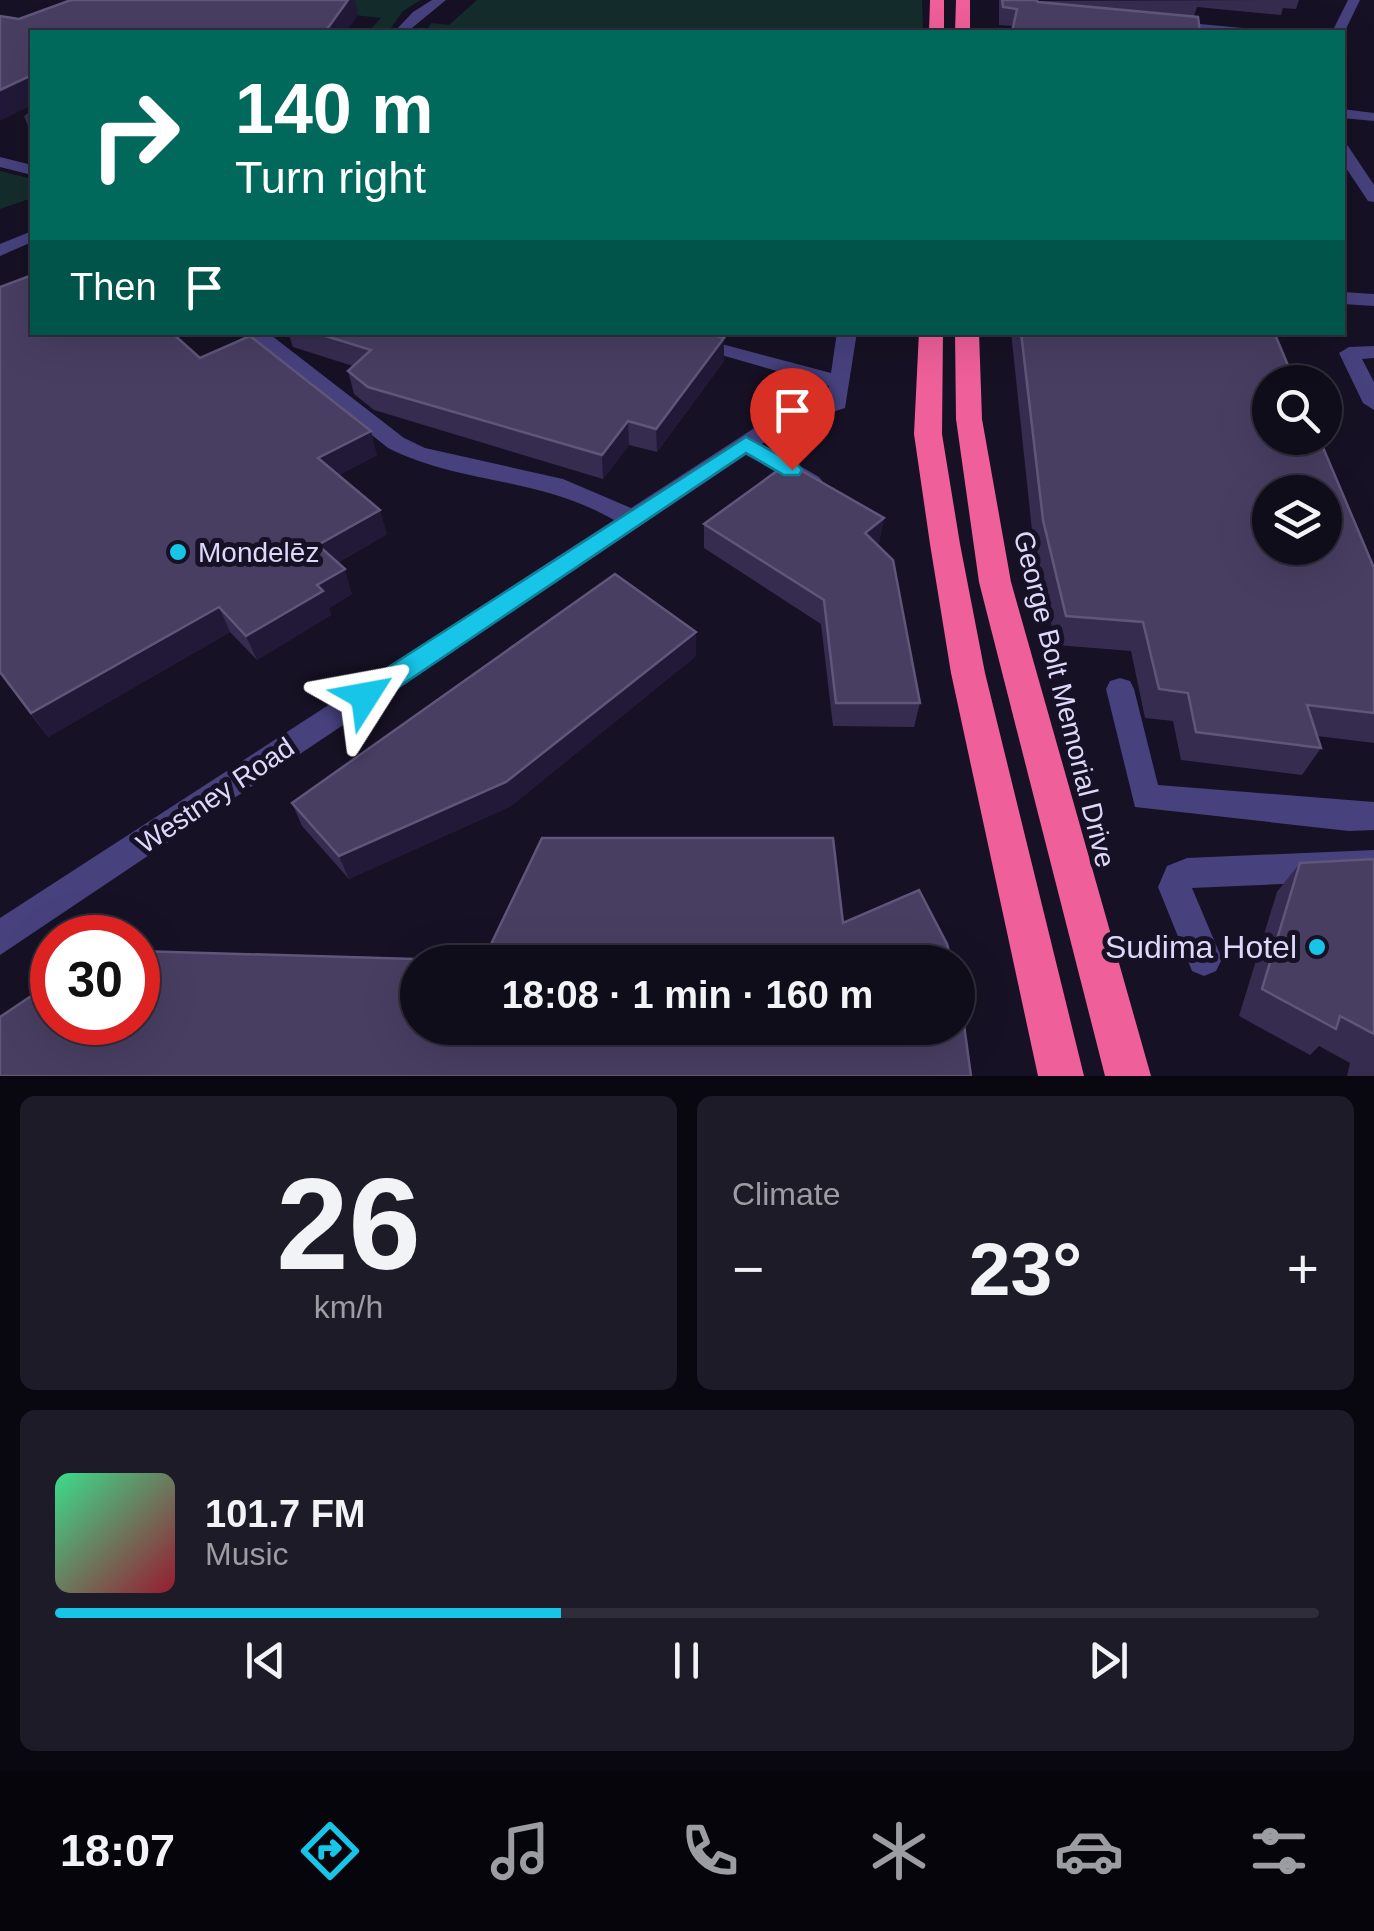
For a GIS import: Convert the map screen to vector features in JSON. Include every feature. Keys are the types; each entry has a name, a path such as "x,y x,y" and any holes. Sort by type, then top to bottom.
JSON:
{"highway":[{"path":"937,0 937,30"},
{"path":"963,0 963,30"},
{"path":"931,335 928,434 945,544 968,672 1061,1076"},
{"name":"George Bolt Memorial Drive","path":"967,335 969,419 995,582 1128,1076"}],"street":[{"path":"402,30 440,0"},
{"path":"416,30 453,0"},
{"path":"1339,30 1354,1"},
{"path":"1150,24 1220,30"},
{"path":"1345,114 1374,117"},
{"path":"1345,153 1374,196"},
{"path":"0,162 30,170"},
{"path":"0,251 30,237"},
{"path":"1345,298 1374,300"},
{"path":"258,335 396,443 418,454 600,498 631,519"},
{"path":"660,335 838,392 847,335"},
{"path":"1374,352 1349,352 1374,402"},
{"name":"Westney Road","path":"0,938 781,420 838,392"},
{"path":"746,444 826,491"},
{"path":"1120,690 1146,797 1349,817 1374,816"},
{"path":"1204,959 1175,886 1187,873 1374,865"}],"green space":[{"path":"221,0 421,0 403,11 389,30 370,30 381,18"},
{"path":"477,0 922,0 923,30 427,30 431,23 449,25"},
{"path":"0,171 30,178 30,199 0,209"}],"building":[{"path":"71,0 348,0 326,30 30,30 30,76 0,90 0,16 19,19"},
{"path":"1002,0 1036,0 1198,17 1200,30 1012,30 1017,9 1003,7"},
{"name":"Mondelēz","path":"30,276 30,335 174,335 200,358 250,336 371,431 318,458 380,510 318,545 345,569 317,585 323,591 246,636 219,607 31,713 0,672 0,287"},
{"path":"323,335 724,338 656,429 628,421 602,455 368,387 348,371 371,350"},
{"path":"1021,335 1275,335 1288,365 1252,365 1252,455 1326,455 1335,475 1252,475 1252,565 1342,565 1342,492 1374,568 1374,713 1307,705 1321,748 1196,732 1188,693 1159,689 1143,622 1066,616 1043,520"},
{"path":"788,463 884,518 865,533 893,560 920,703 836,703 824,600 704,524"},
{"path":"615,574 696,632 506,782 339,856 292,803"},
{"path":"542,838 833,838 843,923 919,890 947,945 491,945"},
{"name":"Sudima Hotel","path":"1374,859 1374,1034 1340,1016 1336,1029 1262,989 1300,863"},
{"path":"160,952 400,959 400,1045 967,1045 971,1076 0,1076 0,1017 30,997 30,1045 160,1045"}],"place":[{"name":"Mondelēz","path":"178,552"},
{"name":"Sudima Hotel","path":"1317,947"}],"route":[{"path":"365,696 746,444 792,470"}]}
